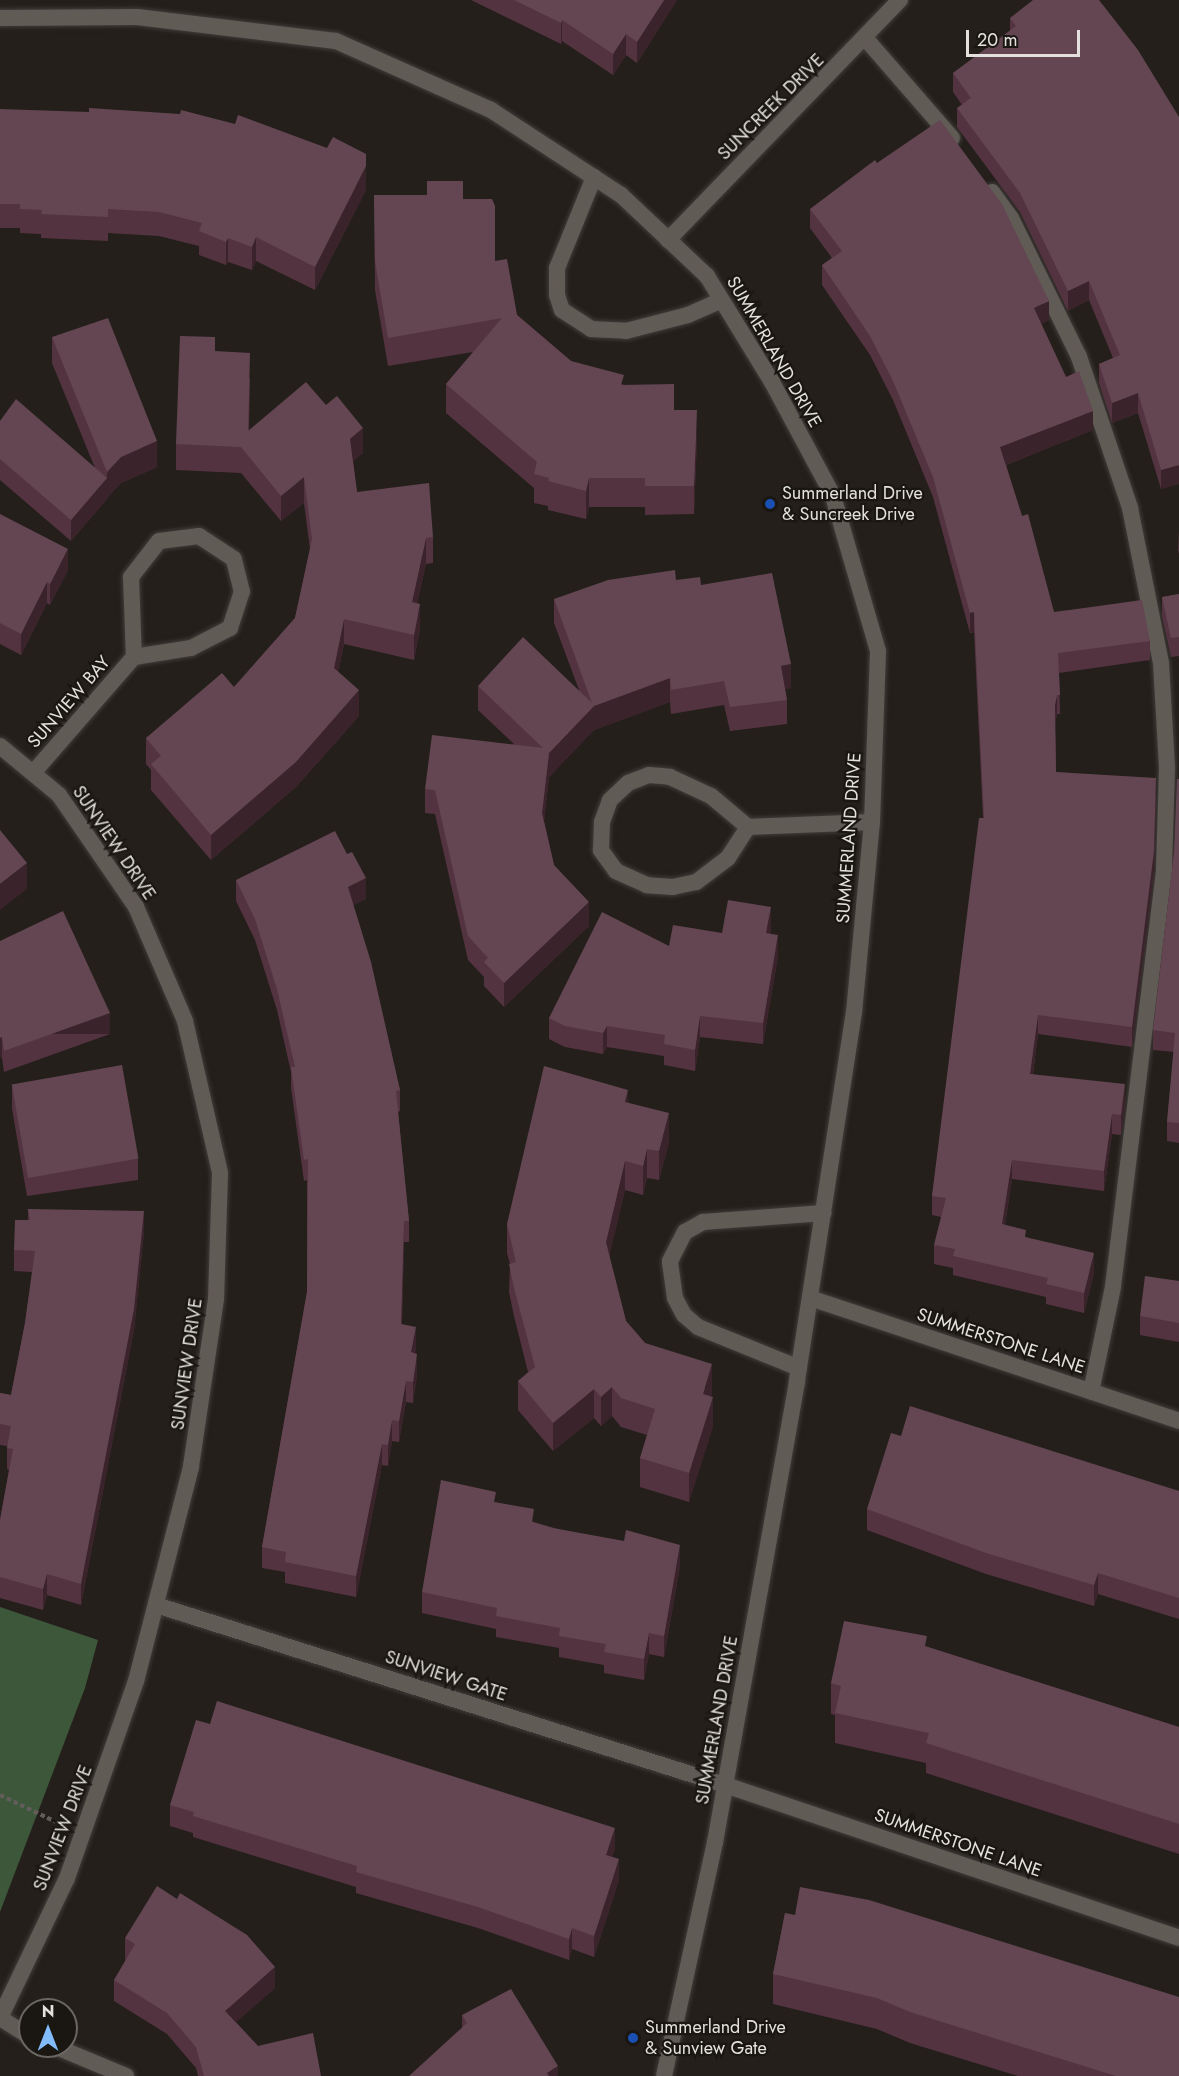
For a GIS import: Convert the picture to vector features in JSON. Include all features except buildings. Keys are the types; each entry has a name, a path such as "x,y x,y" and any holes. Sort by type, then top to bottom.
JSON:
{"street":[{"name":"SUNCREEK DRIVE","path":"668,240 866,39 900,0"},
{"name":"SUMMERLAND DRIVE","path":"0,18 137,17 336,41 491,110 621,195 707,276 772,382 833,496 878,651 873,822 854,1012 799,1368 725,1785 664,2076"},
{"path":"866,39 964,153"},
{"name":"SUMMERLAND DRIVE","path":"594,177 557,268 557,295 562,310 591,329 626,331 687,315 721,300"},
{"path":"984,181 1011,218 1079,357 1130,508 1161,663 1167,768 1164,871 1113,1287 1091,1392"},
{"name":"SUNVIEW BAY","path":"33,773 135,657 191,648 230,628 242,592 234,559 199,537 159,541 131,577 135,657"},
{"name":"SUNVIEW DRIVE","path":"0,746 59,795 136,906 185,1021 220,1173 216,1299 191,1467 156,1605 136,1681 67,1878 0,2018"},
{"path":"747,827 728,858 696,882 673,887 647,885 616,871 601,850 602,822 610,800 628,783 649,775 670,777 711,795 747,827 873,822"},
{"path":"799,1368 698,1327 684,1315 675,1298 670,1261 685,1233 704,1222 824,1213"},
{"name":"SUMMERSTONE LANE","path":"810,1298 1179,1422"},
{"name":"SUNVIEW GATE","path":"156,1605 725,1785"},
{"name":"SUMMERSTONE LANE","path":"725,1785 1179,1938"},
{"path":"0,2018 18,2029"},
{"path":"78,2056 126,2076"}],"path":[{"path":"0,1795 82,1835"}],"green space":[{"path":"0,1607 98,1640 85,1688 0,1912"}],"place":[{"name":"Summerland Drive & Suncreek Drive","path":"770,504"},
{"name":"Summerland Drive & Sunview Gate","path":"633,2038"}]}
